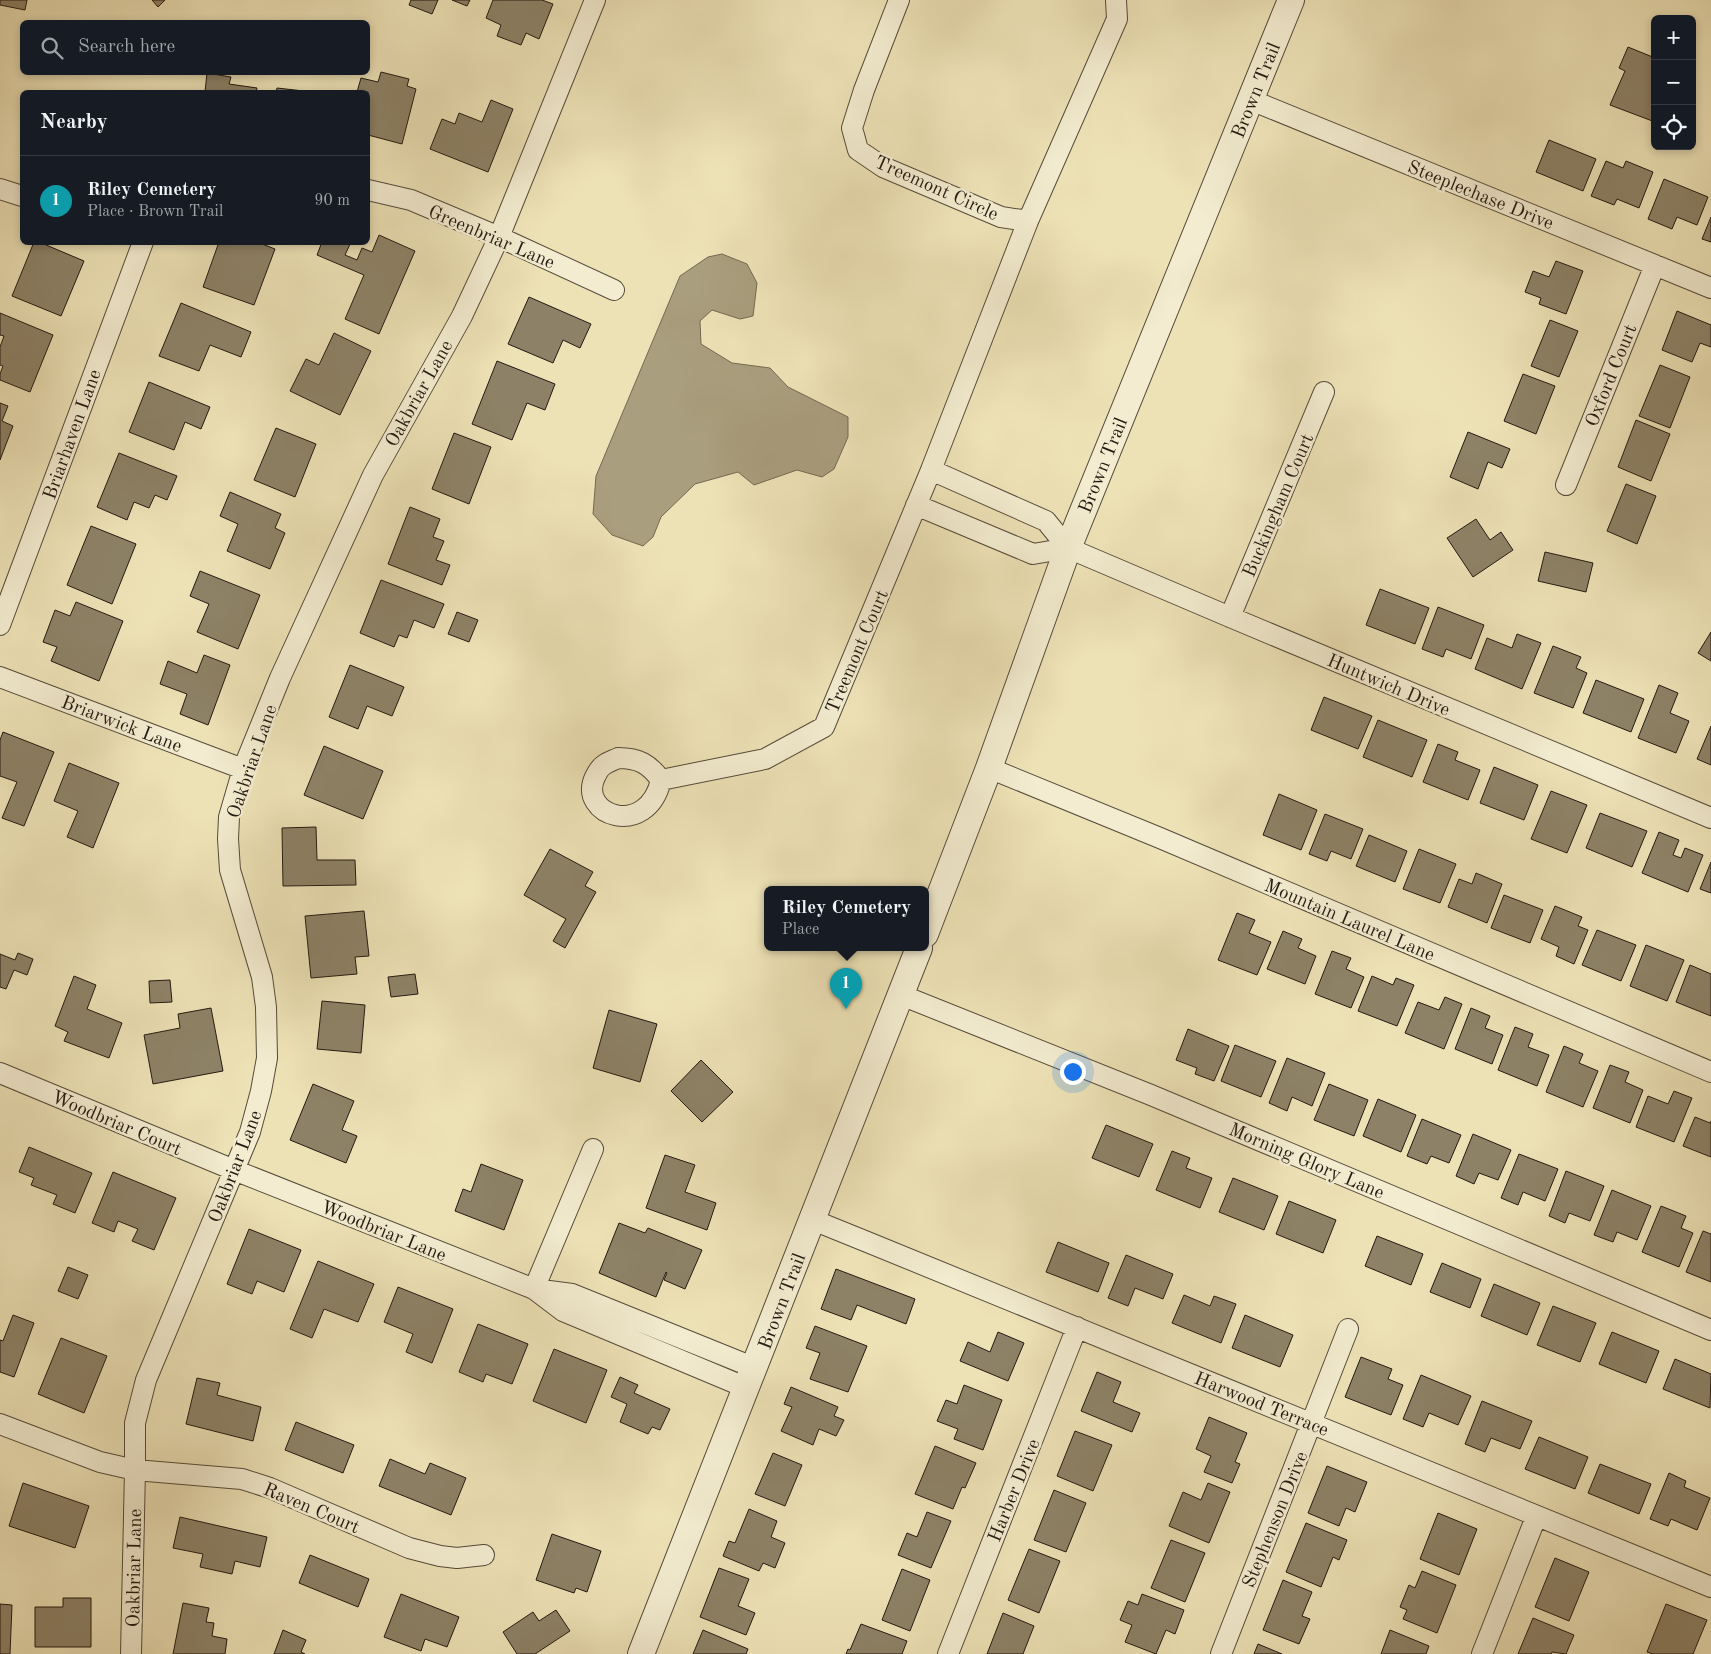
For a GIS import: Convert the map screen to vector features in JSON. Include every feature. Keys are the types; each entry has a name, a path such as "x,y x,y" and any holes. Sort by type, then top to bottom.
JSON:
{"street":[{"name":"Oakbriar Lane","path":"131,1654 135,1470 134,1423 146,1380 250,1132 267,1058 266,1007 262,977 230,870 229,817 244,769 280,678 373,475 462,316 498,237 595,0"},
{"name":"Treemont Circle","path":"899,0 867,81 852,128 858,150 882,167 1000,217 1028,221"},
{"path":"916,505 1033,554 1068,548 1046,521 931,470 1028,221 1117,19 1116,0"},
{"name":"Brown Trail","path":"929,924 989,768 1068,548 1291,0"},
{"name":"Steeplechase Drive","path":"1251,100 1711,288"},
{"path":"0,189 20,195"},
{"name":"Greenbriar Lane","path":"370,190 411,200 614,290"},
{"name":"Briarhaven Lane","path":"0,625 142,245"},
{"name":"Oxford Court","path":"1566,485 1655,265"},
{"name":"Buckingham Court","path":"1230,618 1324,392"},
{"name":"Treemont Court","path":"661,780 765,759 824,727 931,470"},
{"name":"Huntwich Drive","path":"1068,548 1230,618 1711,818"},
{"name":"Briarwick Lane","path":"0,677 244,769"},
{"name":"Mountain Laurel Lane","path":"989,768 1160,838 1711,1072"},
{"name":"Brown Trail","path":"641,1654 918,951"},
{"name":"Morning Glory Lane","path":"901,995 1160,1099 1711,1330"},
{"name":"Woodbriar Court","path":"0,1073 234,1170"},
{"path":"534,1289 593,1149"},
{"name":"Woodbriar Lane","path":"234,1170 534,1289 563,1311 751,1378"},
{"name":"Harwood Terrace","path":"813,1220 1711,1587"},
{"name":"Harber Drive","path":"948,1654 1078,1327"},
{"name":"Stephenson Drive","path":"1220,1654 1348,1329"},
{"name":"Raven Court","path":"0,1424 100,1462 135,1470 242,1479 270,1488 409,1548 440,1556 457,1558 484,1555"},
{"path":"1482,1654 1536,1517"}],"shaded area":[{"path":"722,254 747,264 757,283 753,316 740,319 712,310 700,321 701,344 732,363 770,368 788,387 848,417 848,437 834,469 822,477 797,470 754,485 738,472 695,484 661,517 653,537 643,546 612,535 593,514 596,476 680,276 708,257"}],"building":[{"path":"0,0 27,0 25,10 0,5"},
{"path":"152,0 165,0 158,7"},
{"path":"411,0 438,0 432,14 409,5"},
{"path":"452,0 470,0 467,6"},
{"path":"493,0 542,0 553,4 539,39 526,33 521,45 497,36 501,25 486,18"},
{"path":"1628,47 1651,56 1651,120 1610,105 1625,71 1619,68"},
{"path":"381,72 409,79 407,86 416,89 402,144 370,136 370,90 358,90 361,78 378,82"},
{"path":"207,75 231,77 229,84 257,88 256,90 205,90"},
{"path":"277,88 295,90 276,90"},
{"path":"491,100 513,109 488,172 430,149 442,119 455,124 459,113 482,122"},
{"path":"1549,140 1596,159 1583,191 1536,172"},
{"path":"1606,161 1623,168 1626,161 1653,172 1639,208 1617,199 1614,205 1591,196"},
{"path":"1664,179 1708,197 1697,225 1677,217 1672,229 1648,219"},
{"path":"1711,217 1711,242 1702,239"},
{"path":"379,235 415,251 379,334 345,319 364,275 317,255 321,245 350,245 345,255 357,260 362,248 372,252"},
{"path":"33,245 46,245 84,261 61,316 12,296"},
{"path":"218,245 265,245 275,249 254,305 203,287"},
{"path":"1556,261 1583,271 1566,314 1539,304 1541,298 1525,292 1533,271 1549,277"},
{"path":"529,297 591,324 580,348 563,340 553,363 508,344"},
{"path":"181,303 251,332 241,357 210,345 199,371 159,356"},
{"path":"1677,311 1711,325 1711,347 1700,343 1692,362 1662,350"},
{"path":"0,313 53,335 30,392 0,380 3,366 0,365 0,347 4,336 0,335"},
{"path":"1550,320 1578,331 1559,377 1531,366"},
{"path":"334,333 371,351 340,415 290,391 306,359 319,365"},
{"path":"497,361 555,384 545,410 527,403 512,440 472,424"},
{"path":"1660,365 1690,377 1670,428 1639,416"},
{"path":"1523,374 1555,386 1536,434 1504,421"},
{"path":"149,382 210,407 201,429 185,422 174,450 129,432"},
{"path":"0,403 8,406 2,421 13,426 0,460"},
{"path":"1636,420 1670,434 1651,481 1618,467"},
{"path":"276,428 316,444 295,497 254,480"},
{"path":"1468,432 1510,449 1502,468 1488,462 1478,489 1450,477"},
{"path":"454,433 491,447 469,504 432,489"},
{"path":"119,453 177,476 167,500 155,495 149,508 134,502 127,520 97,507"},
{"path":"1626,484 1656,496 1637,544 1607,531"},
{"path":"230,492 281,514 275,528 285,533 270,569 227,551 238,524 220,516"},
{"path":"410,507 440,519 433,537 444,541 436,560 450,565 442,585 388,564"},
{"path":"1476,519 1490,540 1501,532 1513,550 1473,577 1447,538"},
{"path":"91,526 136,544 112,604 67,585"},
{"path":"1545,552 1593,563 1586,592 1538,581"},
{"path":"200,571 260,595 238,649 197,632 209,604 190,596"},
{"path":"381,580 444,604 434,628 414,620 407,638 399,635 394,647 360,633"},
{"path":"1380,589 1429,608 1415,644 1366,625"},
{"path":"76,602 123,621 99,681 51,661 57,647 43,642 55,610 70,616"},
{"path":"1438,607 1484,625 1471,659 1446,649 1443,657 1422,649"},
{"path":"457,612 478,620 469,642 448,634"},
{"path":"1711,632 1711,661 1698,653"},
{"path":"1517,634 1541,643 1522,689 1475,669 1487,638 1512,648"},
{"path":"1553,646 1581,657 1576,668 1587,673 1573,708 1534,693"},
{"path":"204,655 230,665 208,725 180,714 187,694 160,684 168,661 197,673"},
{"path":"350,665 404,687 392,716 367,706 358,729 329,717"},
{"path":"1596,680 1644,699 1631,732 1583,713"},
{"path":"1659,685 1678,693 1670,713 1689,721 1676,753 1638,738"},
{"path":"1324,697 1372,716 1358,749 1311,730"},
{"path":"1378,720 1427,740 1412,777 1363,757"},
{"path":"1711,726 1711,765 1697,759"},
{"path":"3,732 54,752 24,826 2,818 17,782 0,776 0,740"},
{"path":"1438,744 1458,752 1455,760 1480,770 1468,800 1423,782"},
{"path":"324,746 383,771 363,819 304,795"},
{"path":"69,763 119,783 93,848 67,837 78,811 54,801"},
{"path":"1494,767 1538,785 1524,820 1480,803"},
{"path":"1551,791 1587,805 1567,853 1531,839"},
{"path":"1279,794 1317,810 1301,850 1263,835"},
{"path":"1600,813 1647,831 1632,867 1586,848"},
{"path":"1325,814 1363,829 1351,859 1331,851 1327,861 1309,854"},
{"path":"316,827 317,860 355,860 356,885 283,886 282,828"},
{"path":"1659,832 1679,840 1673,855 1681,858 1685,848 1703,855 1688,892 1642,873"},
{"path":"1369,835 1407,851 1395,882 1356,866"},
{"path":"550,849 593,872 585,886 596,892 565,948 553,941 566,919 524,895"},
{"path":"1419,849 1456,864 1440,903 1403,889"},
{"path":"1711,862 1711,893 1700,889"},
{"path":"1476,873 1502,884 1487,923 1448,907 1459,879 1472,884"},
{"path":"1504,895 1543,910 1530,943 1491,928"},
{"path":"1555,906 1582,917 1578,926 1588,930 1574,964 1556,956 1559,947 1541,939"},
{"path":"364,911 369,956 355,957 357,974 311,978 305,916"},
{"path":"1237,913 1255,920 1249,933 1271,942 1257,975 1218,960"},
{"path":"1597,930 1636,945 1621,981 1582,965"},
{"path":"1283,931 1302,939 1298,948 1316,956 1305,984 1267,969"},
{"path":"1646,945 1684,960 1667,1001 1630,986"},
{"path":"1332,951 1351,958 1346,969 1364,977 1351,1008 1315,994"},
{"path":"18,953 33,959 27,975 14,970 6,989 0,987 0,954 15,960"},
{"path":"1690,965 1711,974 1711,1016 1676,1002"},
{"path":"415,974 418,994 391,997 388,977"},
{"path":"74,976 96,985 87,1009 122,1023 109,1058 64,1041 68,1032 55,1026"},
{"path":"1372,976 1393,985 1396,978 1414,985 1397,1026 1358,1011"},
{"path":"170,980 172,1002 150,1003 149,981"},
{"path":"1445,997 1462,1004 1444,1049 1405,1033 1418,1002 1439,1010"},
{"path":"322,1001 365,1005 361,1053 317,1049"},
{"path":"211,1008 223,1071 153,1084 144,1035 180,1028 178,1014"},
{"path":"1471,1008 1490,1016 1485,1028 1503,1035 1492,1064 1455,1049"},
{"path":"609,1010 657,1024 640,1082 593,1068"},
{"path":"1515,1027 1533,1034 1528,1047 1549,1055 1537,1086 1498,1070"},
{"path":"1188,1029 1229,1046 1214,1081 1195,1074 1197,1068 1176,1060"},
{"path":"1235,1045 1276,1061 1261,1097 1221,1081"},
{"path":"1564,1046 1583,1054 1579,1063 1598,1071 1583,1107 1546,1092"},
{"path":"1287,1058 1325,1073 1312,1106 1292,1097 1287,1111 1269,1103"},
{"path":"701,1060 733,1092 702,1122 671,1091"},
{"path":"1610,1065 1629,1072 1625,1082 1643,1090 1630,1123 1593,1108"},
{"path":"313,1084 354,1101 342,1130 357,1136 346,1163 290,1140"},
{"path":"1329,1084 1368,1100 1354,1136 1314,1120"},
{"path":"1674,1091 1692,1098 1674,1142 1636,1127 1648,1096 1668,1104"},
{"path":"1378,1099 1416,1115 1401,1152 1363,1136"},
{"path":"1695,1117 1710,1123 1711,1121 1711,1157 1683,1146"},
{"path":"1422,1119 1461,1135 1449,1163 1431,1156 1427,1164 1407,1156"},
{"path":"1106,1125 1153,1144 1139,1177 1092,1158"},
{"path":"1473,1134 1511,1150 1498,1180 1479,1173 1474,1184 1456,1176"},
{"path":"29,1147 92,1173 75,1213 53,1204 57,1195 31,1185 34,1178 19,1172"},
{"path":"1172,1151 1190,1158 1186,1168 1212,1178 1200,1208 1156,1190"},
{"path":"1519,1154 1558,1169 1545,1201 1523,1192 1518,1205 1501,1198"},
{"path":"665,1155 695,1165 685,1192 716,1203 707,1230 646,1208"},
{"path":"481,1164 523,1180 504,1230 455,1211 463,1189 471,1192"},
{"path":"1566,1171 1604,1186 1590,1221 1569,1213 1565,1223 1549,1216"},
{"path":"113,1172 176,1198 154,1250 132,1241 138,1229 118,1221 114,1232 92,1223"},
{"path":"1233,1178 1278,1196 1264,1230 1219,1212"},
{"path":"1612,1190 1651,1206 1637,1240 1617,1232 1613,1242 1594,1235"},
{"path":"1289,1201 1336,1220 1323,1253 1276,1234"},
{"path":"1661,1206 1686,1216 1681,1228 1693,1233 1679,1267 1642,1252"},
{"path":"619,1223 645,1233 648,1228 702,1250 685,1289 664,1280 666,1272 656,1297 599,1273"},
{"path":"249,1229 301,1250 284,1292 257,1281 252,1294 227,1284"},
{"path":"1703,1231 1711,1234 1711,1282 1686,1272"},
{"path":"1377,1236 1423,1254 1411,1285 1365,1266"},
{"path":"1058,1242 1109,1263 1098,1292 1046,1272"},
{"path":"1126,1255 1173,1274 1163,1299 1135,1288 1128,1306 1108,1298"},
{"path":"318,1261 374,1284 358,1322 324,1309 312,1338 290,1329"},
{"path":"1442,1263 1481,1279 1470,1308 1430,1292"},
{"path":"68,1267 88,1275 78,1299 58,1291"},
{"path":"836,1269 915,1299 906,1324 857,1305 851,1320 821,1309"},
{"path":"1494,1284 1540,1303 1527,1335 1481,1316"},
{"path":"398,1287 453,1309 432,1363 406,1352 413,1334 384,1322"},
{"path":"1184,1295 1210,1306 1214,1296 1236,1304 1221,1343 1172,1323"},
{"path":"1553,1306 1596,1323 1580,1362 1537,1345"},
{"path":"13,1315 34,1323 14,1377 0,1372 0,1340 3,1341"},
{"path":"1245,1315 1293,1335 1280,1367 1232,1348"},
{"path":"478,1324 528,1344 512,1384 486,1374 483,1382 459,1372"},
{"path":"815,1326 867,1346 848,1392 810,1379 820,1353 806,1348"},
{"path":"998,1332 1024,1343 1008,1381 960,1361 968,1342 990,1352"},
{"path":"1612,1332 1659,1351 1646,1383 1599,1364"},
{"path":"61,1338 107,1356 84,1413 38,1394"},
{"path":"554,1349 607,1370 586,1423 533,1401"},
{"path":"1361,1357 1392,1369 1388,1379 1403,1385 1391,1415 1345,1397"},
{"path":"1675,1359 1711,1374 1710,1408 1663,1389"},
{"path":"1097,1372 1121,1382 1113,1402 1140,1413 1132,1432 1081,1411"},
{"path":"1421,1375 1471,1396 1458,1425 1429,1413 1423,1427 1403,1419"},
{"path":"620,1377 638,1385 634,1393 670,1409 660,1430 652,1427 648,1434 620,1422 627,1404 611,1397"},
{"path":"197,1378 220,1383 217,1395 261,1407 253,1441 186,1424"},
{"path":"964,1385 1002,1400 983,1450 954,1439 958,1429 937,1421 946,1400 957,1404"},
{"path":"791,1387 838,1407 834,1416 844,1420 836,1436 819,1429 813,1445 781,1431 792,1407 784,1404"},
{"path":"1482,1401 1532,1421 1520,1449 1491,1438 1485,1452 1465,1444"},
{"path":"1209,1417 1247,1433 1235,1462 1240,1464 1232,1483 1204,1472 1211,1456 1196,1449"},
{"path":"296,1422 354,1445 343,1473 285,1450"},
{"path":"1075,1431 1112,1445 1093,1491 1057,1476"},
{"path":"1539,1437 1588,1457 1575,1489 1525,1469"},
{"path":"935,1446 976,1463 965,1488 962,1487 953,1509 915,1494"},
{"path":"773,1453 802,1465 785,1506 755,1494"},
{"path":"390,1459 425,1474 430,1463 466,1478 451,1515 379,1486"},
{"path":"1600,1464 1651,1484 1639,1514 1588,1493"},
{"path":"1327,1466 1367,1482 1355,1512 1346,1508 1339,1526 1308,1513"},
{"path":"1669,1473 1686,1481 1684,1487 1710,1498 1697,1530 1671,1519 1668,1526 1650,1519"},
{"path":"23,1483 89,1506 75,1548 9,1526"},
{"path":"1208,1483 1230,1492 1209,1543 1169,1526 1183,1492 1201,1500"},
{"path":"1054,1490 1086,1503 1066,1552 1034,1540"},
{"path":"749,1509 777,1521 771,1537 785,1543 775,1568 763,1563 759,1571 723,1556 729,1541 735,1543"},
{"path":"927,1512 951,1521 931,1568 898,1555 907,1533 917,1537"},
{"path":"1438,1513 1477,1529 1459,1575 1420,1559"},
{"path":"180,1517 267,1537 260,1567 235,1561 232,1574 200,1567 203,1554 173,1548"},
{"path":"1306,1523 1347,1540 1339,1560 1333,1557 1321,1587 1286,1572"},
{"path":"552,1534 601,1551 587,1592 576,1588 574,1593 536,1580"},
{"path":"1171,1540 1205,1553 1185,1602 1151,1588"},
{"path":"1029,1549 1060,1561 1039,1613 1008,1600"},
{"path":"310,1555 369,1579 358,1607 299,1583"},
{"path":"1555,1558 1589,1572 1569,1621 1535,1607"},
{"path":"719,1568 749,1579 738,1606 755,1613 746,1635 700,1617"},
{"path":"902,1569 930,1580 910,1631 882,1620"},
{"path":"1422,1571 1456,1585 1437,1633 1403,1619 1407,1610 1400,1607 1409,1585 1415,1588"},
{"path":"1283,1580 1312,1592 1302,1616 1310,1619 1299,1644 1263,1630"},
{"path":"401,1594 459,1617 447,1647 425,1639 421,1651 384,1637"},
{"path":"1142,1594 1184,1610 1175,1634 1166,1630 1156,1654 1125,1642 1132,1625 1120,1620 1128,1601 1138,1605"},
{"path":"63,1598 91,1598 91,1647 35,1647 35,1607 63,1607"},
{"path":"183,1603 209,1608 206,1622 214,1623 212,1636 227,1639 225,1654 173,1654"},
{"path":"0,1604 12,1605 10,1654 0,1654"},
{"path":"1666,1604 1707,1620 1693,1654 1653,1654 1647,1652"},
{"path":"556,1610 570,1631 535,1654 517,1654 503,1632 533,1612 539,1621"},
{"path":"1003,1613 1034,1626 1023,1654 987,1654"},
{"path":"1533,1618 1574,1635 1566,1654 1552,1652 1551,1654 1518,1654"},
{"path":"861,1624 907,1641 902,1654 846,1654 848,1649 850,1650"},
{"path":"283,1630 306,1640 301,1652 305,1654 274,1654"},
{"path":"703,1630 748,1649 746,1654 693,1654"},
{"path":"1390,1630 1429,1646 1426,1654 1381,1654"},
{"path":"1258,1644 1282,1654 1254,1654"}],"place":[{"name":"Riley Cemetery","path":"846,1009"}]}
